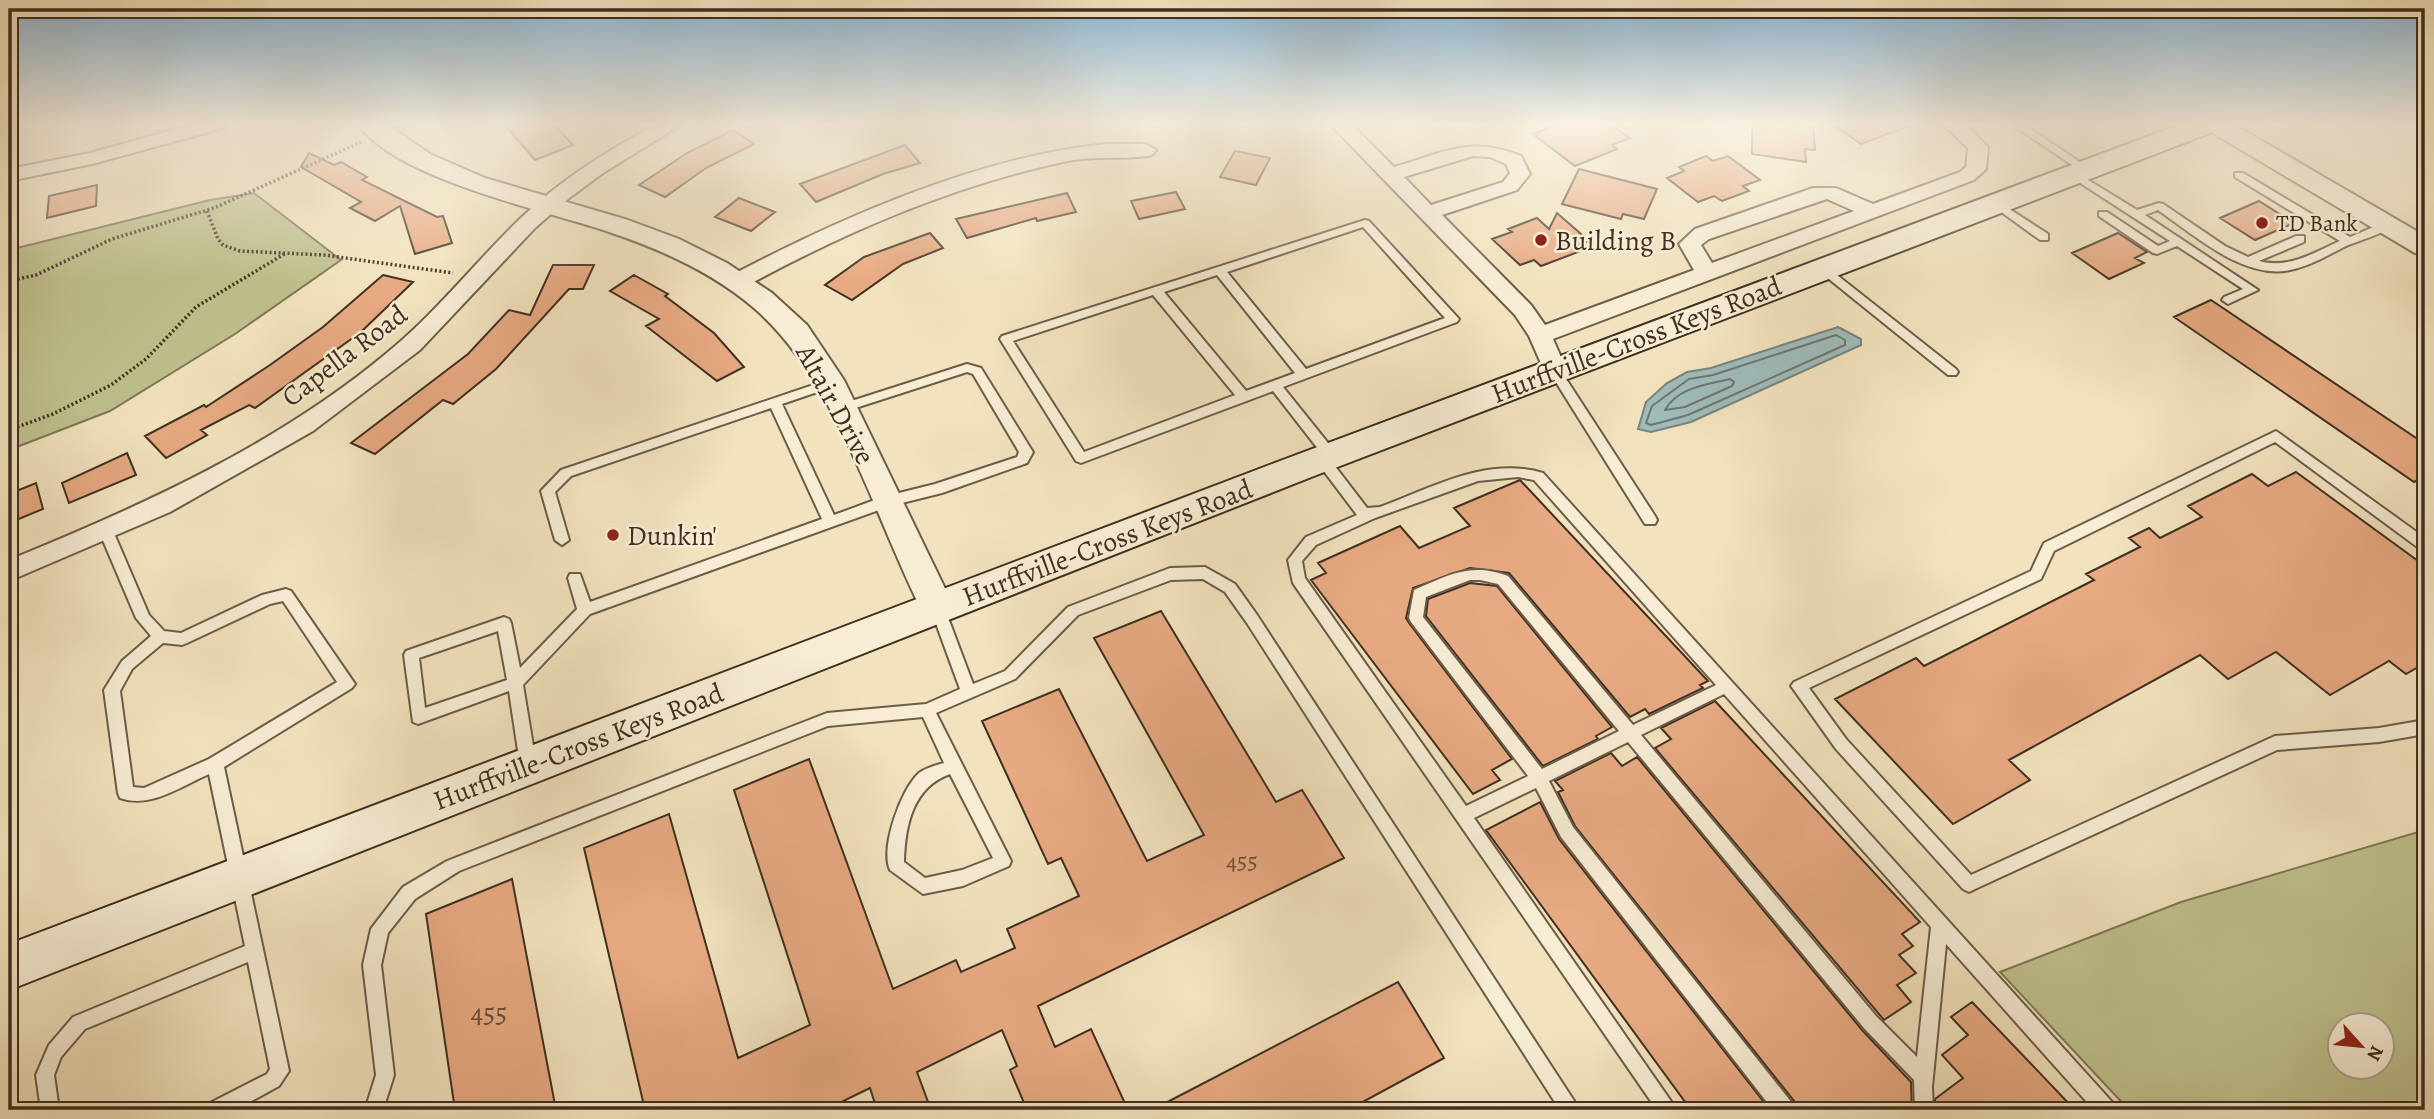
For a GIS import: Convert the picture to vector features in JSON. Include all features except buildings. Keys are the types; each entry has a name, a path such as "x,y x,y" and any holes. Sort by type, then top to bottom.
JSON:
{"main road":[{"name":"Hurffville-Cross Keys Road","path":"9,967 1326,457 2072,176"}],"street":[{"name":"Altair Drive","path":"456,176 657,238 704,260 738,281 795,331 837,396 937,607"},
{"name":"Capella Road","path":"9,570 106,531 227,471 313,419 423,335 549,205 588,176"},
{"path":"738,281 849,224 935,191 986,176"},
{"path":"1391,176 1523,310 1541,335 1555,371"},
{"path":"1427,213 1510,186 1518,176"},
{"path":"1541,335 1966,176"},
{"path":"2304,176 2425,247"},
{"path":"1707,273 1690,244 1702,234 1814,194 1829,192 1872,211"},
{"path":"1804,237 1824,268"},
{"path":"1779,246 1824,268"}],"lane":[{"path":"2085,176 2136,214 2252,290 2228,300"},
{"path":"2241,176 2349,241"},
{"path":"1997,204 2044,237"},
{"path":"2136,214 2159,206 2247,262 2265,269 2288,268 2387,225"},
{"path":"2103,214 2157,250 2178,242"},
{"path":"1365,223 1452,319 1082,458 1006,339 1219,270 1365,223"},
{"path":"2313,234 2327,227"},
{"path":"2247,262 2300,239"},
{"path":"1824,268 1952,372"},
{"path":"1219,270 1303,374"},
{"path":"1157,292 1244,397"},
{"path":"528,766 515,683 504,623 411,655 418,717 515,683 585,610 888,501 937,489 1022,460 1026,452 977,371 967,368 837,396 774,402 566,472 548,491 562,540"},
{"path":"1555,371 1650,520"},
{"path":"1275,384 1326,457 1359,511 1371,514"},
{"path":"774,402 831,523"},
{"path":"2425,545 2276,436 2049,547 2036,575 1799,687 1841,744 1969,884 2275,743 2379,735 2425,727"},
{"path":"1668,1110 1298,579 1295,560 1311,541 1371,514 1485,474 1518,471 1538,476 2106,1110"},
{"path":"106,531 144,618 160,638"},
{"path":"374,1110 385,1075 372,965 380,929 409,893 453,866 827,720 928,710 1010,675 1073,611 1170,574 1205,573 1230,588 1571,1110"},
{"path":"1785,1110 1567,832 1539,778 1416,618 1419,594 1468,574 1488,573 1503,580 1612,710 1628,734 1870,1022 1924,1077"},
{"path":"575,578 585,610"},
{"path":"286,595 347,684 215,764 145,795 126,793 111,690 127,665 160,638 182,639 267,599 286,595"},
{"path":"937,607 970,692"},
{"path":"1462,816 1727,686"},
{"path":"928,710 1003,861 963,878 923,886 896,865 896,837 907,807 924,778 954,766"},
{"path":"215,764 280,1071 273,1080 217,1110"},
{"path":"1924,1110 1924,1077 1940,924"},
{"path":"50,1110 45,1075 55,1051 79,1023 256,950"}],"path":[{"path":"9,281 36,275 112,239 207,211 278,176"},
{"path":"207,211 223,245 240,251 286,253 479,276"},
{"path":"9,430 53,414 111,385 146,359 196,307 286,253"},
{"path":"9,321 13,331 9,341"}],"green space":[{"path":"254,193 341,260 235,334 110,411 9,450 9,250 210,200"},
{"path":"2425,830 2425,1110 2129,1110 2000,972 2181,902"}],"water":[{"path":"1838,327 1861,339 1861,345 1691,422 1651,432 1638,429 1646,402 1667,383 1687,372 1711,368"}],"place":[{"name":"TD Bank","path":"2262,223"},
{"name":"Building B","path":"1541,240"},
{"name":"Dunkin'","path":"613,535"}]}
